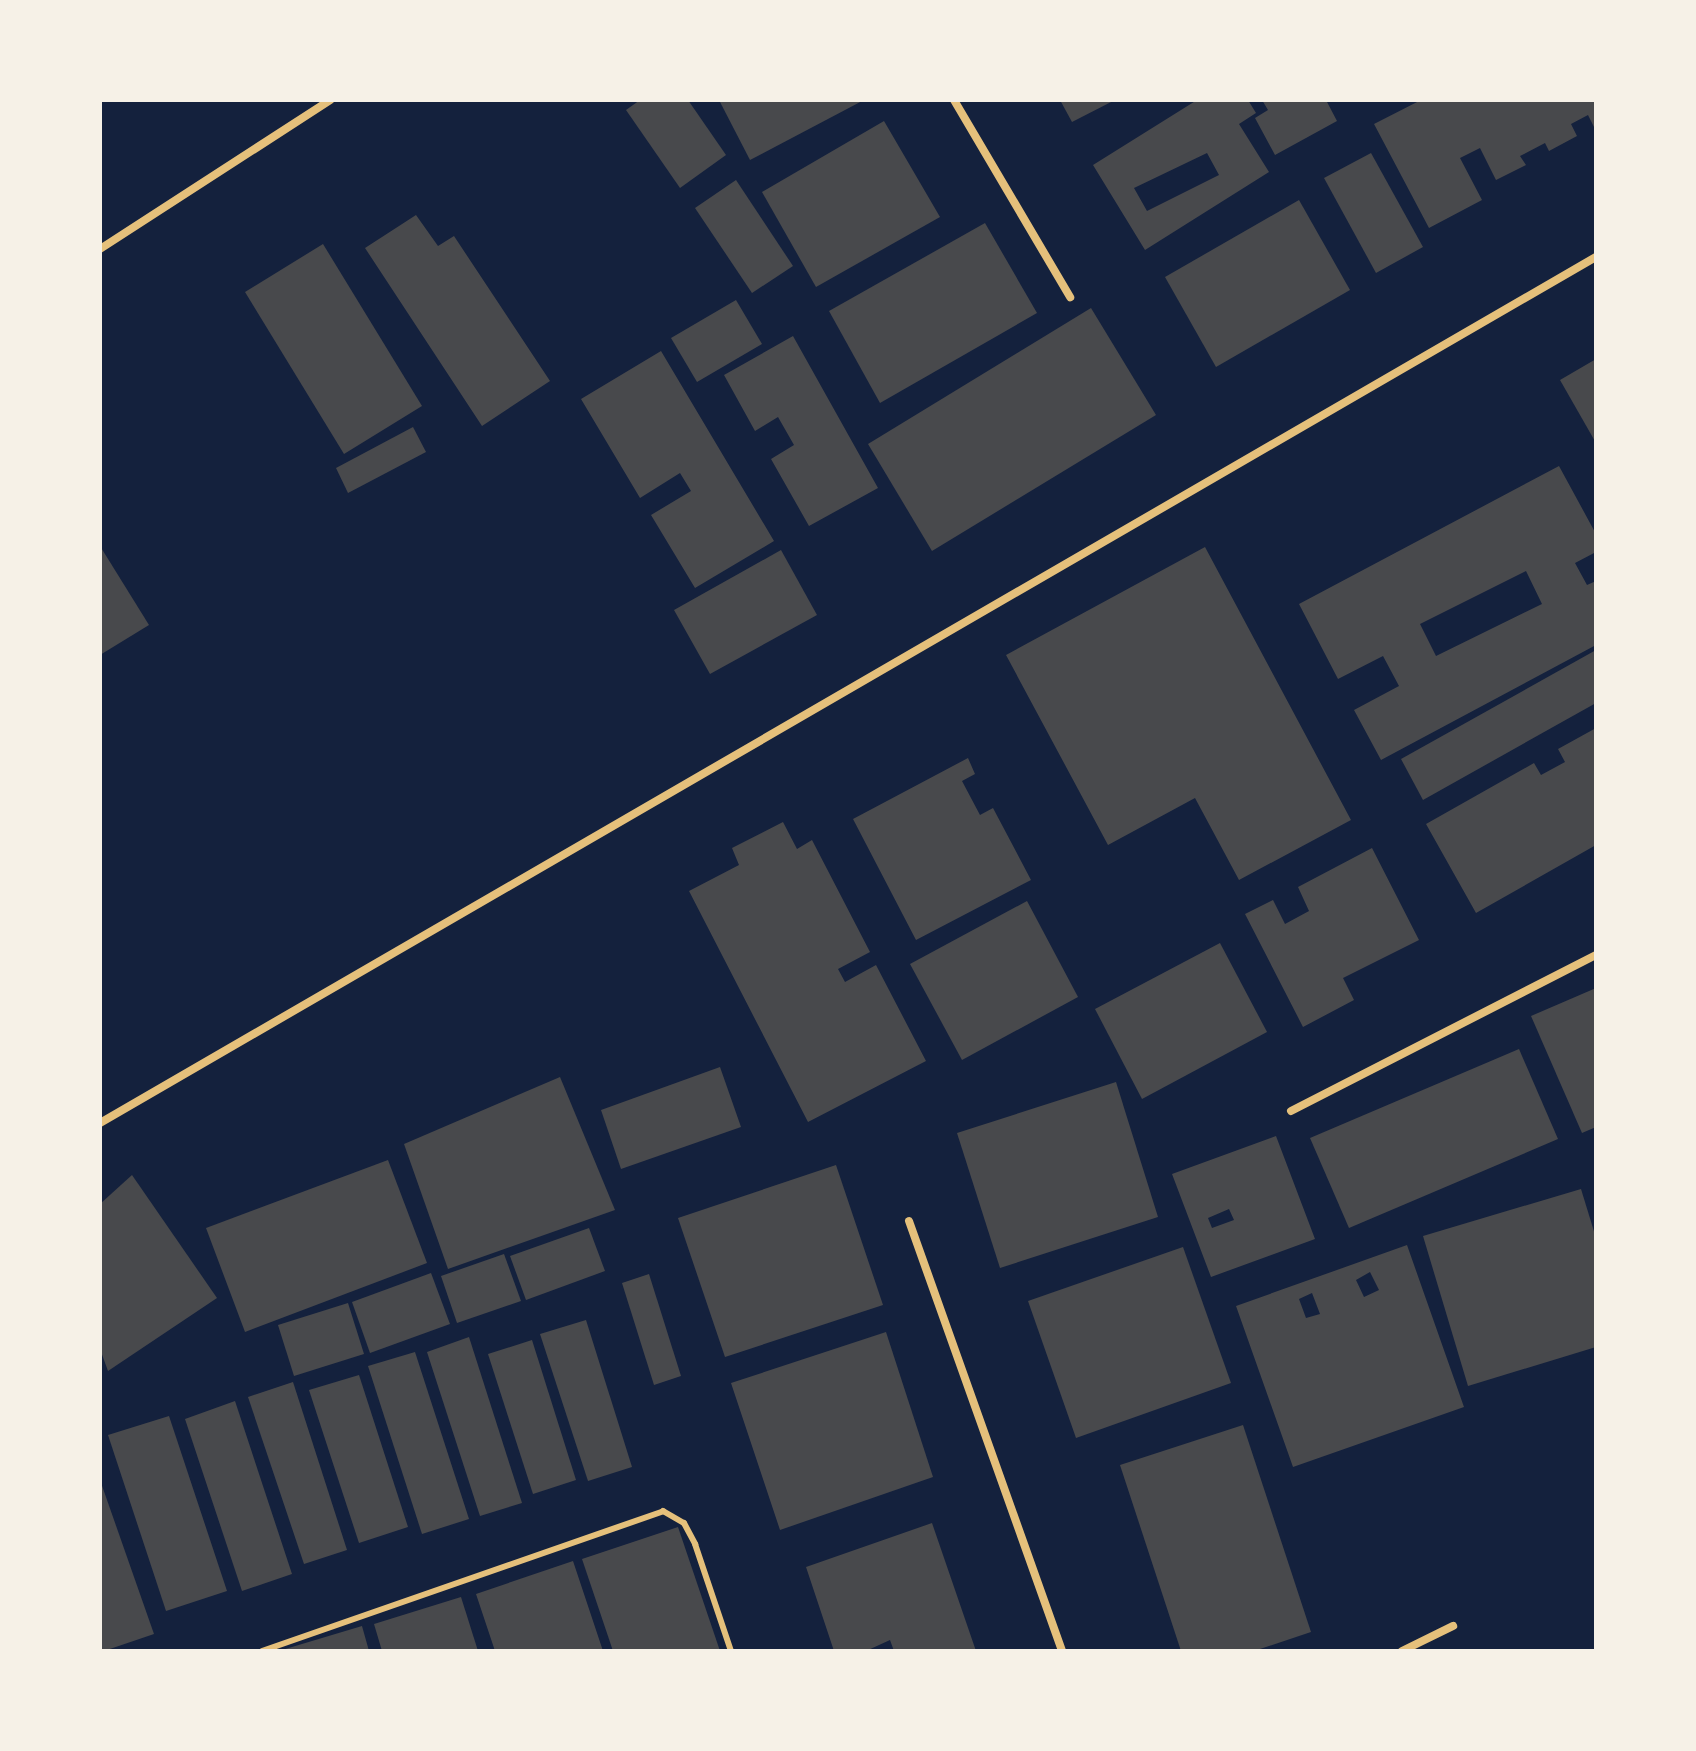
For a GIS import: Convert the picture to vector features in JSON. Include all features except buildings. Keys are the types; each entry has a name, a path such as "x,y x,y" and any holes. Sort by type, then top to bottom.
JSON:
{"street":[{"path":"100,249 330,100"},
{"path":"954,100 1070,297"},
{"path":"100,1123 1596,257"},
{"path":"1291,1111 1596,955"},
{"path":"909,1221 1062,1651"},
{"path":"1402,1651 1453,1626"}],"lane":[{"path":"262,1651 663,1511 684,1523 695,1544 731,1651"}]}
